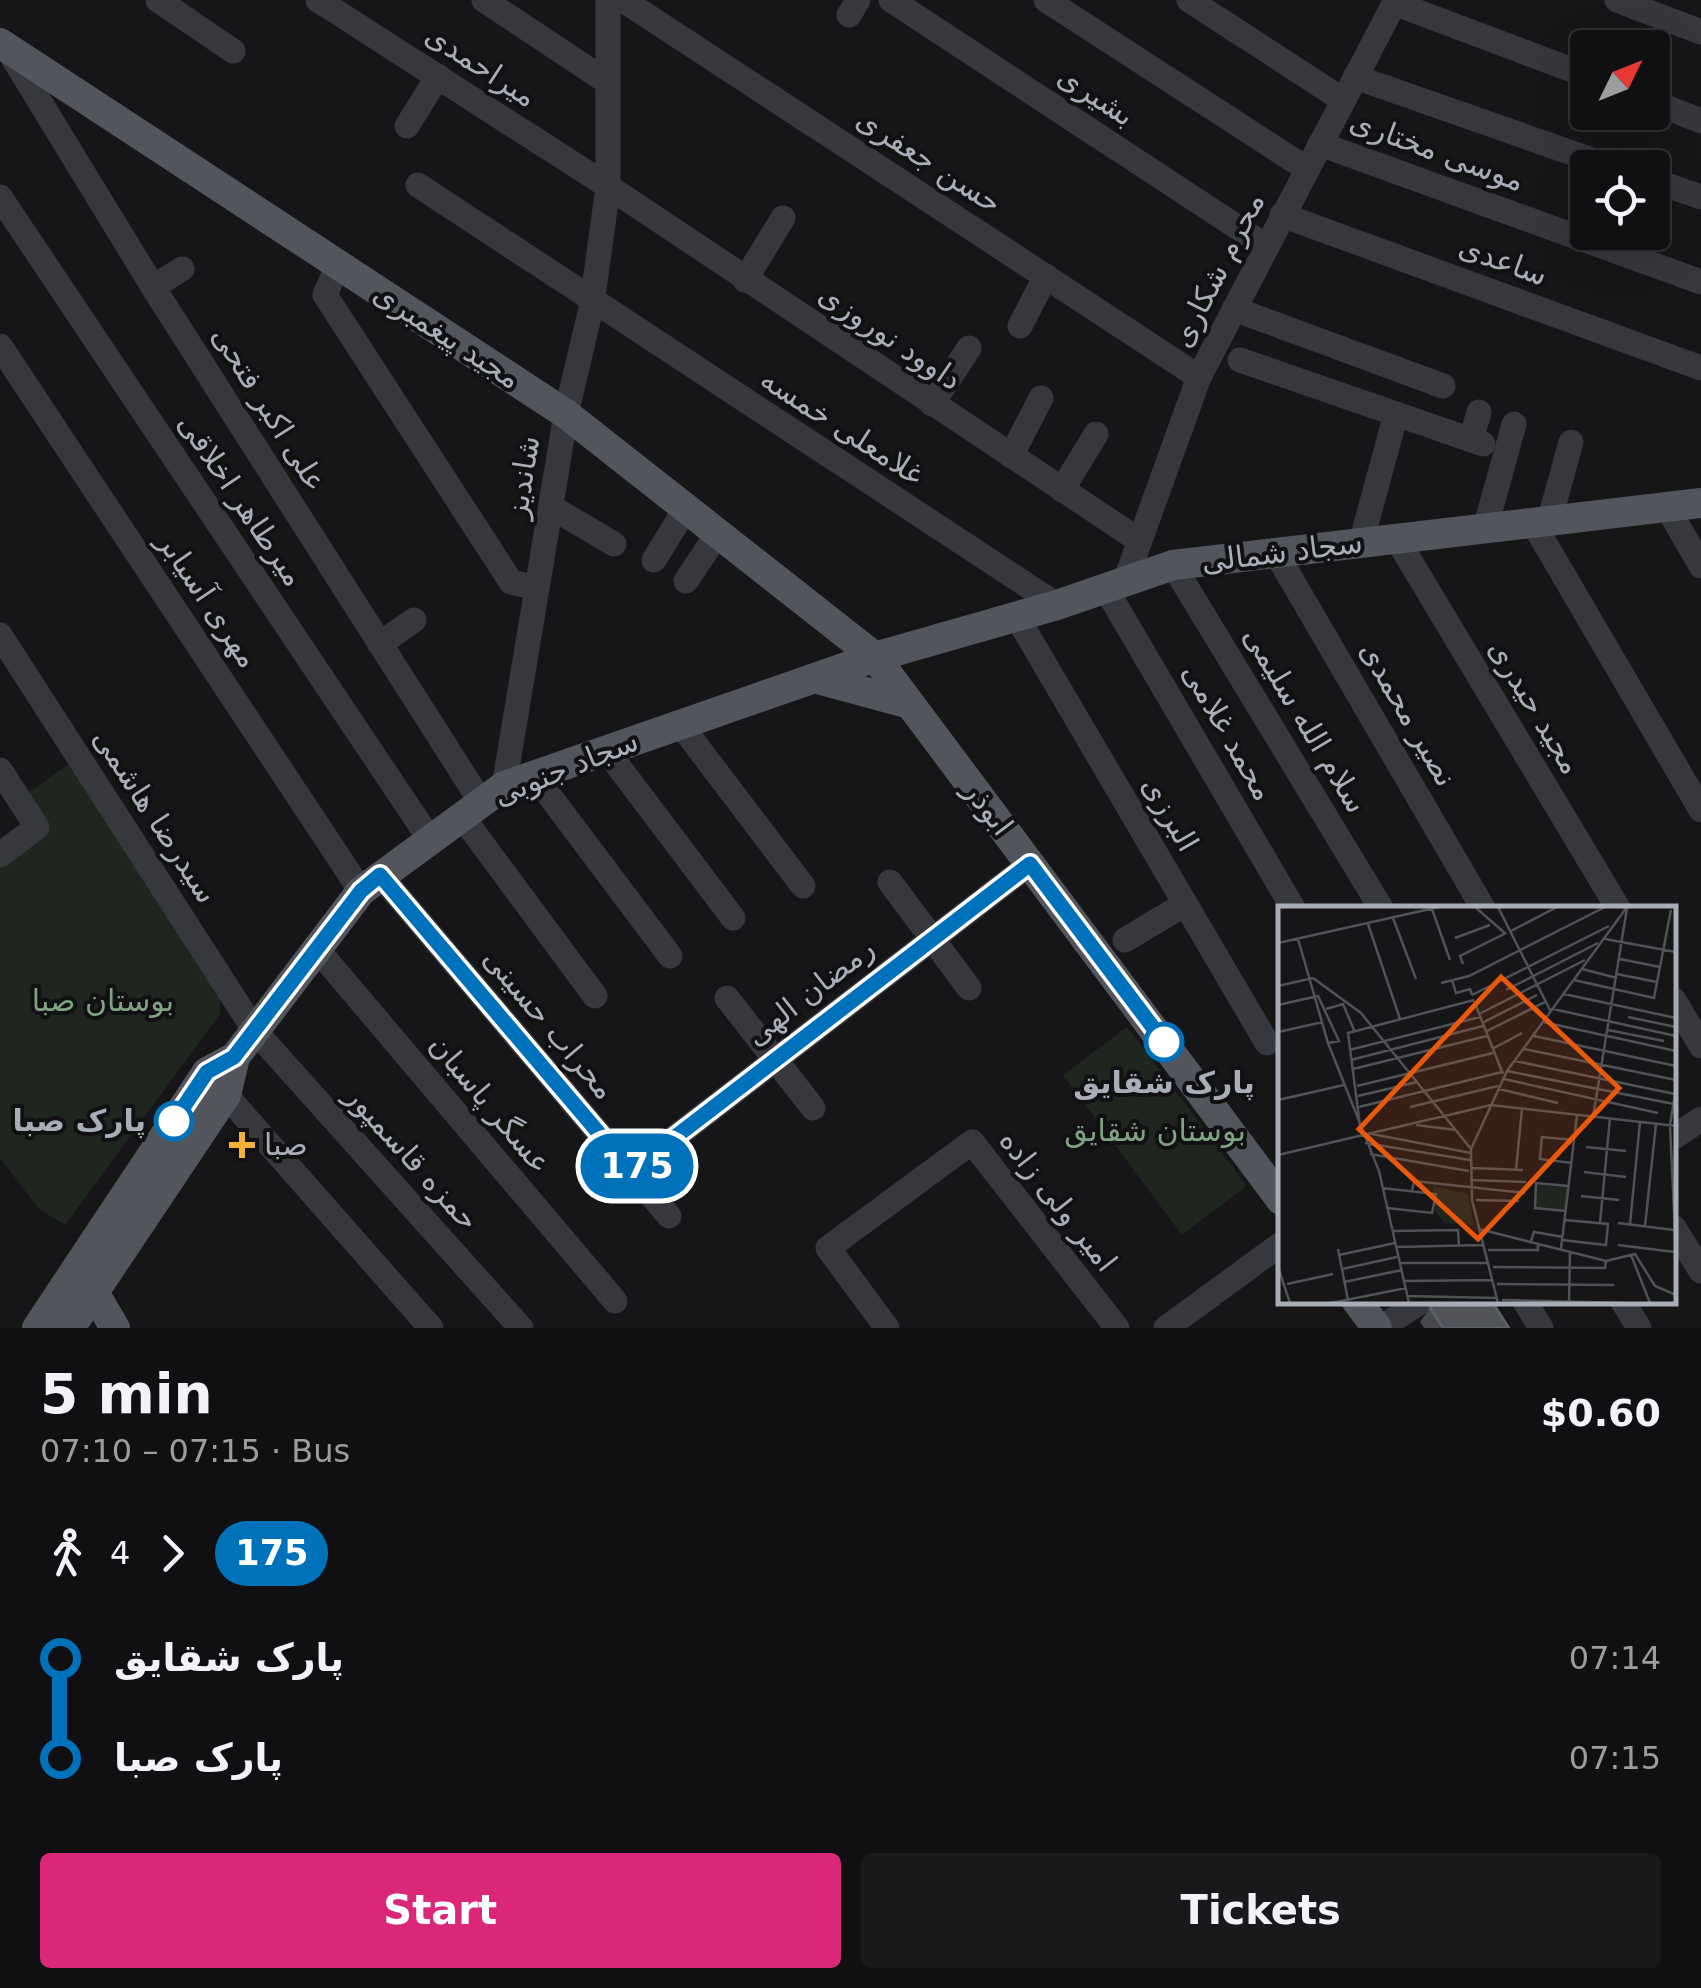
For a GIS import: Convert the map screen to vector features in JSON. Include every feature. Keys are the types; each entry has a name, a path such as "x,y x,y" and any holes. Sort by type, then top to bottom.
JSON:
{"main road":[{"name":"مجید پیغمبری","path":"3,45 566,414 875,656"},
{"name":"سجاد شمالی","path":"875,656 1018,617 1173,565 1701,503"},
{"name":"سجاد جنوبی","path":"216,1084 316,948 371,883 482,801 534,775 875,656"},
{"name":"ابوذر","path":"875,656 1278,1196"},
{"path":"814,678 910,704"},
{"path":"36,1328 70,1275 216,1084"},
{"path":"70,1328 94,1294 216,1084"},
{"path":"70,1275 94,1294 115,1328"},
{"path":"1358,1303 1379,1328"}],"street":[{"path":"158,0 233,51"},
{"name":"میراحمدی","path":"318,0 608,187"},
{"path":"484,0 606,81"},
{"name":"شاندیز","path":"482,801 538,588 566,414 592,304 608,187 608,0"},
{"name":"حسن جعفری","path":"623,0 1199,377"},
{"name":"بشیری","path":"891,0 1266,246"},
{"path":"1046,0 1307,169"},
{"path":"1189,0 1349,88 1570,154"},
{"path":"1618,0 1701,32"},
{"path":"1395,2 1570,69"},
{"name":"محرم شکاری","path":"1115,586 1199,377 1395,2"},
{"name":"علی اکبر فتحی","path":"3,45 482,801 596,996"},
{"path":"407,126 438,76"},
{"path":"1670,109 1701,121"},
{"name":"موسی مختاری","path":"1320,144 1701,282"},
{"name":"غلامعلی خمسه","path":"418,185 592,304 1057,605"},
{"path":"1670,186 1701,197"},
{"name":"داوود نوروزی","path":"608,187 1137,539"},
{"name":"میرطاهر اخلاقی","path":"0,197 428,838"},
{"name":"ساعدی","path":"1282,215 1701,368"},
{"path":"745,280 783,218"},
{"path":"338,265 325,295 510,582 538,588"},
{"path":"153,287 182,269"},
{"path":"1020,326 1046,276"},
{"path":"1234,310 1443,386"},
{"name":"مهری آسیابر","path":"0,346 371,883"},
{"path":"932,404 969,348"},
{"path":"1240,360 1477,442 1479,412"},
{"path":"1011,456 1041,398"},
{"path":"1360,543 1396,414"},
{"path":"1485,529 1514,424"},
{"path":"1062,490 1096,434"},
{"path":"1571,442 1541,522 1701,810"},
{"path":"551,507 614,544"},
{"path":"1667,507 1701,566"},
{"path":"654,560 686,508"},
{"path":"686,582 718,533"},
{"name":"مجید حیدری","path":"1397,539 1617,906"},
{"name":"نصیر محمدی","path":"1276,553 1482,906"},
{"name":"سلام الله سلیمی","path":"1173,565 1381,906"},
{"name":"محمد غلامی","path":"1115,586 1292,906"},
{"name":"البرزی","path":"1018,617 1268,1044"},
{"path":"380,644 414,620"},
{"name":"سیدرضا هاشمی","path":"0,635 255,1031"},
{"path":"680,724 803,886"},
{"path":"606,750 733,918"},
{"path":"0,770 37,827 0,855"},
{"path":"534,775 670,956"},
{"name":"رمضان الهی","path":"631,1171 1030,864"},
{"path":"890,882 969,988"},
{"name":"محراب حسینی","path":"371,883 669,1216"},
{"path":"1124,940 1185,904"},
{"name":"عسگر پاسبان","path":"316,948 615,1301"},
{"path":"726,998 813,1108"},
{"path":"1676,1003 1701,1046"},
{"name":"حمزه قاسمپور","path":"255,1031 520,1328"},
{"path":"216,1084 431,1328"},
{"path":"1676,1136 1701,1119"},
{"name":"امیر ولی زاده","path":"887,1328 828,1248 972,1142 1117,1328"},
{"path":"1676,1231 1701,1271"},
{"path":"1166,1328 1278,1246"},
{"path":"1379,1328 1418,1303"},
{"path":"1526,1303 1541,1328"},
{"path":"1624,1303 1639,1328"}],"green space":[{"name":"بوستان صبا","path":"73,761 220,991 220,1014 65,1225 39,1209 0,1158 0,866 34,836 14,803"},
{"name":"بوستان شقایق","path":"1127,1027 1247,1186 1182,1235 1063,1075"}],"building":[{"path":"1436,1303 1493,1303 1509,1328 1443,1328 1430,1308"}],"bus line":[{"name":"175","path":"174,1121 207,1072 234,1057 361,891 380,875 631,1171 1030,864 1164,1042"}],"place":[{"name":"پارک شقایق","path":"1164,1042"},
{"name":"پارک صبا","path":"174,1121"},
{"name":"صبا","path":"242,1145"}]}
